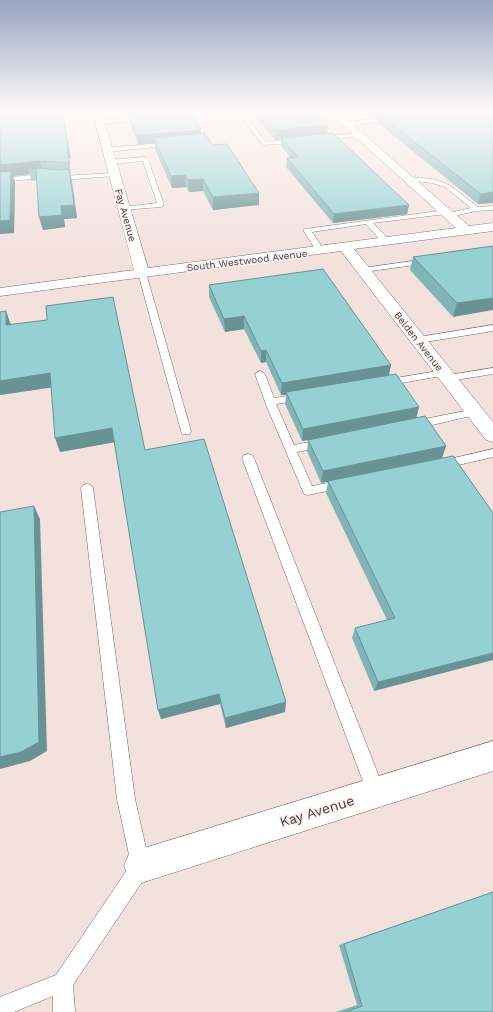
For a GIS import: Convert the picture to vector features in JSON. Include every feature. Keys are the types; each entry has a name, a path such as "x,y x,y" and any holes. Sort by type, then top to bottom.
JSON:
{"street":[{"name":"Fay Avenue","path":"109,157 142,273"},
{"path":"383,157 466,230"},
{"name":"South Westwood Avenue","path":"0,292 493,227"},
{"name":"Belden Avenue","path":"345,247 493,435"},
{"name":"Kay Avenue","path":"141,866 493,756"}],"lane":[{"path":"110,162 145,159 161,205 124,209"},
{"path":"0,180 44,176 61,178 114,175"},
{"path":"408,180 433,181 448,186 476,209"},
{"path":"320,250 307,230 493,208"},
{"path":"368,222 386,241"},
{"path":"363,270 432,261"},
{"path":"142,273 186,431"},
{"path":"419,340 493,328"},
{"path":"371,385 493,371"},
{"path":"260,374 270,402 308,491 353,482"},
{"path":"270,402 309,395"},
{"path":"403,427 475,412"},
{"path":"290,449 335,440"},
{"path":"429,467 493,453"},
{"path":"248,458 376,792"},
{"path":"0,1007 63,982 141,866 126,799 87,488"},
{"path":"63,982 64,1012"}],"shaded area":[{"path":"0,157 493,157 493,1012 0,1012"}],"building":[{"path":"0,157 68,157 69,163 40,161 0,165"},
{"path":"163,157 236,157 259,193 213,197 203,179 188,180 185,175 171,176"},
{"path":"359,157 409,205 334,214 287,158"},
{"path":"434,157 493,157 493,192 481,194"},
{"path":"40,168 58,170 69,169 74,205 61,206 62,215 39,217 36,169 28,169"},
{"path":"11,171 10,220 0,221 0,172"},
{"path":"493,246 493,298 457,303 413,257"},
{"path":"323,269 391,365 282,383 266,350 261,351 244,316 224,319 209,285"},
{"path":"113,297 145,450 204,439 286,702 225,718 219,694 158,710 112,428 55,438 50,373 0,381 0,312 6,311 6,325 47,320 46,306"},
{"path":"396,374 419,407 303,429 286,392"},
{"path":"425,416 446,446 323,471 308,440"},
{"path":"453,456 493,513 493,653 378,682 355,628 395,618 328,481"},
{"path":"34,506 39,742 21,752 0,757 0,512"},
{"path":"493,892 493,1012 346,1012 362,1006 344,944"}]}
